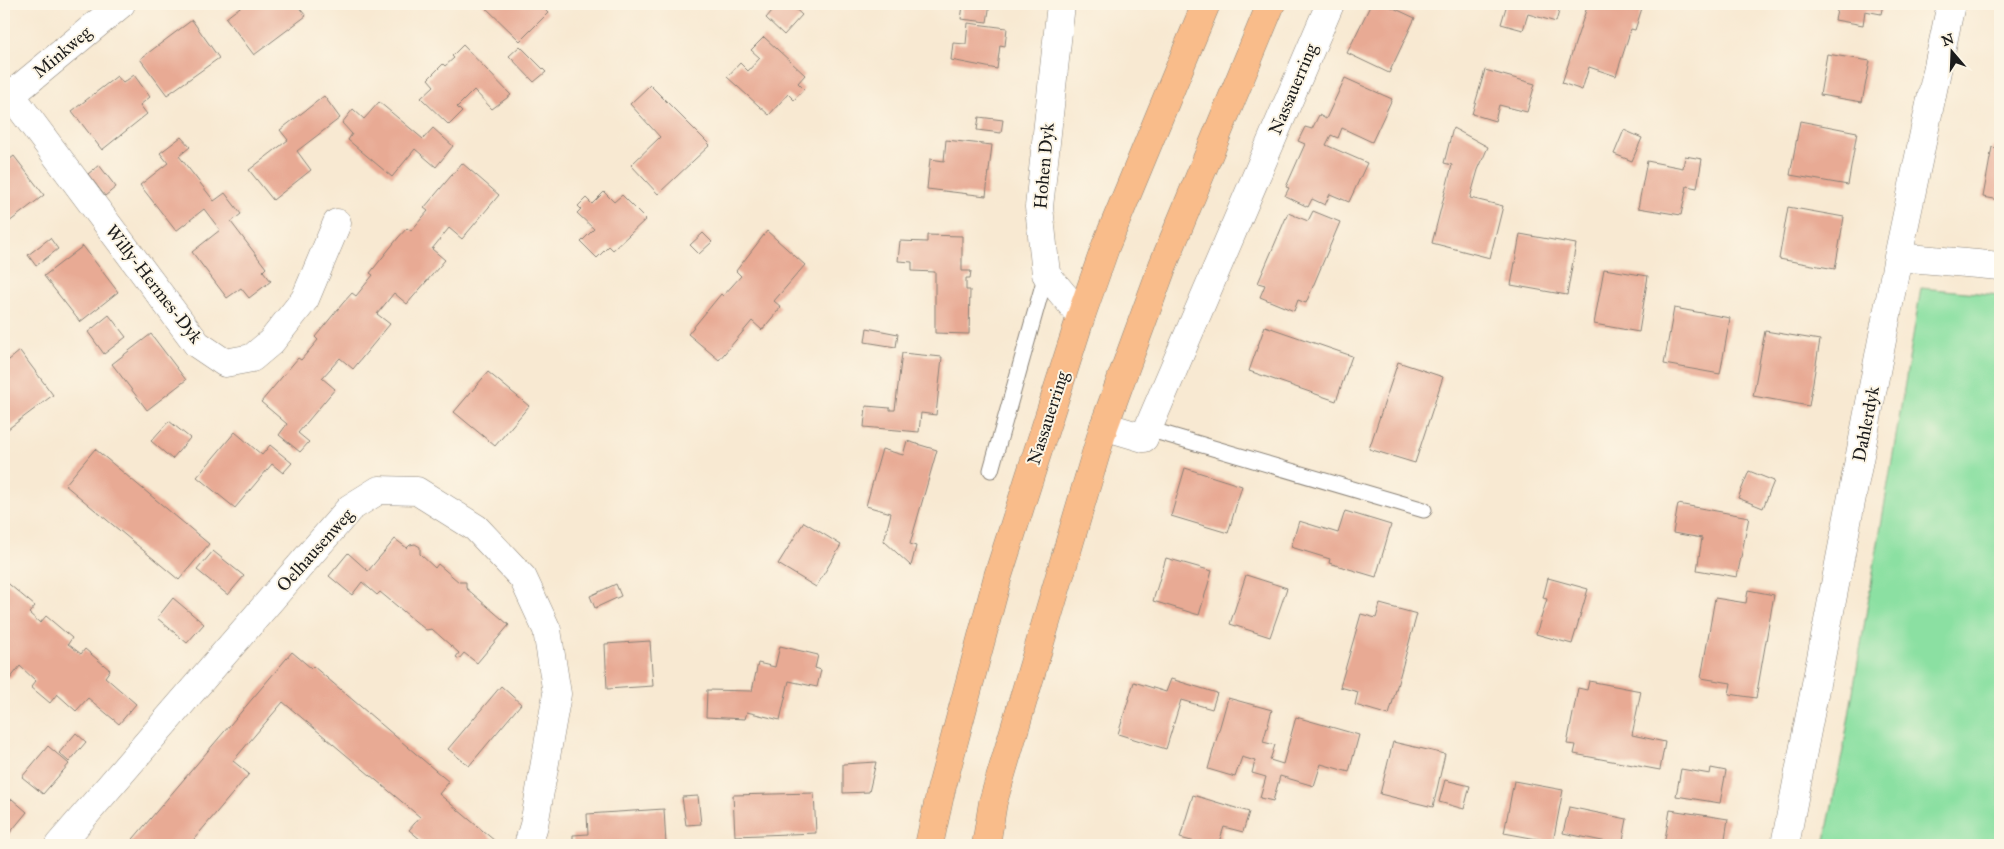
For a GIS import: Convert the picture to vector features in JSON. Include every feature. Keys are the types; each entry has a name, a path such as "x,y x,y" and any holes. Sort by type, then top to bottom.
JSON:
{"main road":[{"name":"Nassauerring","path":"929,845 941,790 998,576 1081,316 1106,245 1206,4"},
{"path":"986,845 993,802 1104,426 1163,265 1271,4"}],"street":[{"name":"Minkweg","path":"7,98 121,4"},
{"name":"Hohen Dyk","path":"1046,274 1039,207 1061,4"},
{"name":"Nassauerring","path":"1146,434 1330,4"},
{"name":"Dahlerdyk","path":"1785,845 1898,258 1951,4"},
{"name":"Willy-Hermes-Dyk","path":"7,98 197,344 225,363 252,358 271,342 305,299 337,223"},
{"path":"1898,258 2000,266"},
{"path":"1046,274 1081,316"},
{"path":"1104,426 1146,434"},
{"name":"Oelhausenweg","path":"60,845 350,508 379,490 417,492 476,528 523,578 547,630 556,694 534,825 528,845"}],"lane":[{"path":"991,470 1046,274"},
{"path":"1146,434 1424,510"}],"green space":[{"path":"1921,288 2000,295 2000,845 1824,845 1844,745"}],"building":[{"path":"244,4 296,4 306,16 254,55 226,18"},
{"path":"482,4 539,4 548,13 520,41"},
{"path":"778,4 790,4 802,15 784,35 766,18"},
{"path":"967,4 990,4 987,22 961,19 963,6 967,6"},
{"path":"1371,4 1385,4 1415,18 1389,73 1347,53"},
{"path":"1507,4 1561,4 1556,22 1528,14 1523,30 1501,24"},
{"path":"1588,4 1605,6 1606,4 1643,5 1635,30 1631,29 1616,76 1589,67 1582,90 1562,83"},
{"path":"1828,4 1883,4 1881,14 1865,11 1863,25 1835,20 1838,6"},
{"path":"192,20 219,58 167,95 140,59"},
{"path":"968,23 1007,28 1005,46 1000,45 997,69 951,60 953,43 966,44"},
{"path":"764,37 805,75 798,83 804,89 794,100 788,94 769,115 727,77 740,63 748,71 760,58 751,50"},
{"path":"463,45 511,95 492,109 474,90 457,107 462,112 449,125 421,98 434,86 428,79 443,64 445,66 454,58 452,56"},
{"path":"520,46 546,72 534,82 509,56"},
{"path":"1827,54 1870,61 1862,102 1820,95"},
{"path":"1485,70 1535,84 1527,112 1499,105 1495,121 1472,114"},
{"path":"134,75 150,97 140,105 147,114 102,150 72,111 117,76 123,83"},
{"path":"1345,78 1392,99 1372,142 1342,128 1338,138 1331,135 1326,145 1367,163 1349,202 1330,194 1325,205 1312,199 1308,207 1285,196 1289,188 1286,187 1305,144 1298,141 1305,127 1312,129 1319,115 1326,119"},
{"path":"650,85 710,145 658,194 631,165 660,137 630,104"},
{"path":"324,96 340,118 297,151 311,170 273,200 249,170 288,140 280,130"},
{"path":"379,102 423,139 433,128 453,146 436,167 415,149 392,177 348,140 352,134 342,123 353,109 364,119"},
{"path":"979,117 1003,120 1001,133 977,130"},
{"path":"1800,121 1857,132 1848,185 1790,175"},
{"path":"1453,128 1488,147 1478,170 1470,198 1503,206 1490,258 1432,243 1452,165 1444,163"},
{"path":"1624,130 1642,138 1632,161 1614,154"},
{"path":"181,137 190,147 179,156 214,201 225,193 241,214 231,222 266,268 263,271 271,281 249,298 241,288 227,298 192,252 220,230 204,209 176,231 140,185 168,163 160,153"},
{"path":"946,140 992,145 986,196 927,189 930,159 944,161"},
{"path":"1992,147 2000,149 2000,200 1983,197"},
{"path":"14,156 44,195 4,226 4,164"},
{"path":"1685,156 1702,159 1697,188 1687,186 1681,215 1638,208 1647,161 1683,168"},
{"path":"462,163 499,195 462,239 449,228 432,249 445,260 407,304 394,293 377,314 390,324 353,369 340,358 322,378 335,389 298,433 309,442 300,452 279,435 287,424 261,402 298,358 301,360 318,340 315,337 343,303 352,293 356,296 373,275 370,273 398,238 407,228 411,231 428,211 424,208"},
{"path":"99,165 116,187 105,196 88,174"},
{"path":"604,192 614,202 622,195 646,219 613,250 609,246 597,258 581,242 594,229 577,213 581,209 578,206 586,198 592,204"},
{"path":"1788,207 1844,217 1835,269 1779,259"},
{"path":"1313,211 1340,222 1306,303 1298,300 1294,311 1260,297 1265,285 1258,283 1288,213 1308,221"},
{"path":"767,231 805,265 774,301 781,307 762,330 752,321 719,360 688,334 721,294 723,296 741,276 736,271"},
{"path":"703,233 712,242 699,254 690,245"},
{"path":"1520,234 1576,244 1567,295 1511,285"},
{"path":"927,235 962,236 962,271 971,271 970,278 966,278 966,290 970,290 969,334 935,333 935,272 912,271 912,262 898,261 900,241 927,242"},
{"path":"50,238 58,249 36,266 28,255"},
{"path":"83,246 118,292 80,322 44,276"},
{"path":"1604,269 1648,276 1639,332 1594,324"},
{"path":"1674,308 1730,318 1720,374 1664,364"},
{"path":"109,315 126,337 104,354 88,332"},
{"path":"1265,326 1352,356 1336,401 1249,371"},
{"path":"867,328 898,334 896,347 865,342"},
{"path":"1765,331 1820,340 1809,406 1753,396"},
{"path":"151,334 186,380 147,410 112,364"},
{"path":"20,351 53,395 4,432 4,364"},
{"path":"902,353 942,357 936,415 921,413 919,432 864,427 866,406 895,410"},
{"path":"1398,362 1443,377 1415,463 1369,449"},
{"path":"488,372 529,406 495,446 454,412"},
{"path":"169,421 190,438 172,459 151,441"},
{"path":"235,432 262,455 270,445 292,463 283,473 272,464 235,508 197,477"},
{"path":"907,441 937,450 910,544 916,546 911,566 884,541 891,513 866,506 882,449 903,455"},
{"path":"95,449 209,544 179,580 65,485"},
{"path":"1185,468 1242,486 1228,533 1171,516"},
{"path":"1749,471 1774,481 1763,508 1738,498"},
{"path":"1678,504 1749,517 1737,577 1697,570 1702,538 1673,533"},
{"path":"1345,511 1391,525 1376,577 1329,563 1330,559 1291,547 1299,521 1338,533"},
{"path":"804,522 841,545 816,587 778,564"},
{"path":"395,539 407,548 415,544 420,547 420,554 435,568 438,564 459,582 466,582 466,588 509,625 477,663 464,653 459,659 456,657 459,653 432,629 426,630 380,592 377,595 362,582 352,595 329,576 348,553 368,571"},
{"path":"213,551 244,576 228,595 197,570"},
{"path":"1166,558 1212,571 1199,615 1153,601"},
{"path":"1246,575 1287,588 1270,637 1230,624"},
{"path":"1548,578 1588,589 1572,644 1536,634 1547,599 1543,598"},
{"path":"4,580 35,606 29,613 40,623 46,616 72,638 68,644 81,654 85,649 110,670 105,677 136,704 119,724 88,698 76,711 57,694 50,703 31,687 36,681 20,666 10,679 4,674"},
{"path":"616,584 621,596 595,608 590,596"},
{"path":"1748,590 1774,595 1756,698 1729,694 1731,683 1701,678 1715,598 1746,603"},
{"path":"173,598 204,624 187,643 157,618"},
{"path":"1380,604 1417,614 1389,715 1355,705 1358,692 1340,687 1361,614 1376,618"},
{"path":"650,641 653,686 607,689 605,644"},
{"path":"780,646 818,655 815,668 821,670 817,687 789,681 780,720 747,712 745,719 706,717 707,690 752,691 758,663 775,667"},
{"path":"292,652 311,668 313,666 449,782 439,794 495,841 491,845 427,845 409,830 420,817 283,702 233,761 249,774 189,845 128,845"},
{"path":"1171,679 1217,693 1212,709 1181,700 1166,749 1118,734 1134,682 1166,692"},
{"path":"1589,681 1641,691 1632,735 1665,742 1660,770 1574,754 1576,745 1567,744 1578,688 1587,690"},
{"path":"501,686 521,704 469,766 448,749"},
{"path":"1228,698 1272,710 1263,742 1275,745 1270,760 1283,764 1296,717 1359,735 1349,772 1321,764 1314,786 1280,776 1273,801 1260,798 1266,777 1252,773 1255,761 1242,757 1235,777 1208,769"},
{"path":"76,733 86,742 69,762 59,753"},
{"path":"1393,742 1445,754 1433,807 1380,794"},
{"path":"48,746 69,764 43,794 22,777"},
{"path":"876,762 869,792 843,793 843,764"},
{"path":"1711,768 1726,771 1720,803 1676,796 1681,769 1710,774"},
{"path":"1445,780 1470,786 1464,809 1439,802"},
{"path":"1514,781 1563,790 1553,842 1504,833"},
{"path":"814,793 816,833 735,836 733,795"},
{"path":"1193,795 1249,812 1243,832 1224,827 1218,845 1207,845 1180,838"},
{"path":"698,796 701,824 686,825 682,797"},
{"path":"4,799 8,802 12,799 27,812 4,840"},
{"path":"1569,807 1627,819 1622,845 1563,833"},
{"path":"664,809 666,845 573,845 573,835 588,834 587,814"},
{"path":"1670,810 1728,819 1724,845 1664,845"}]}
